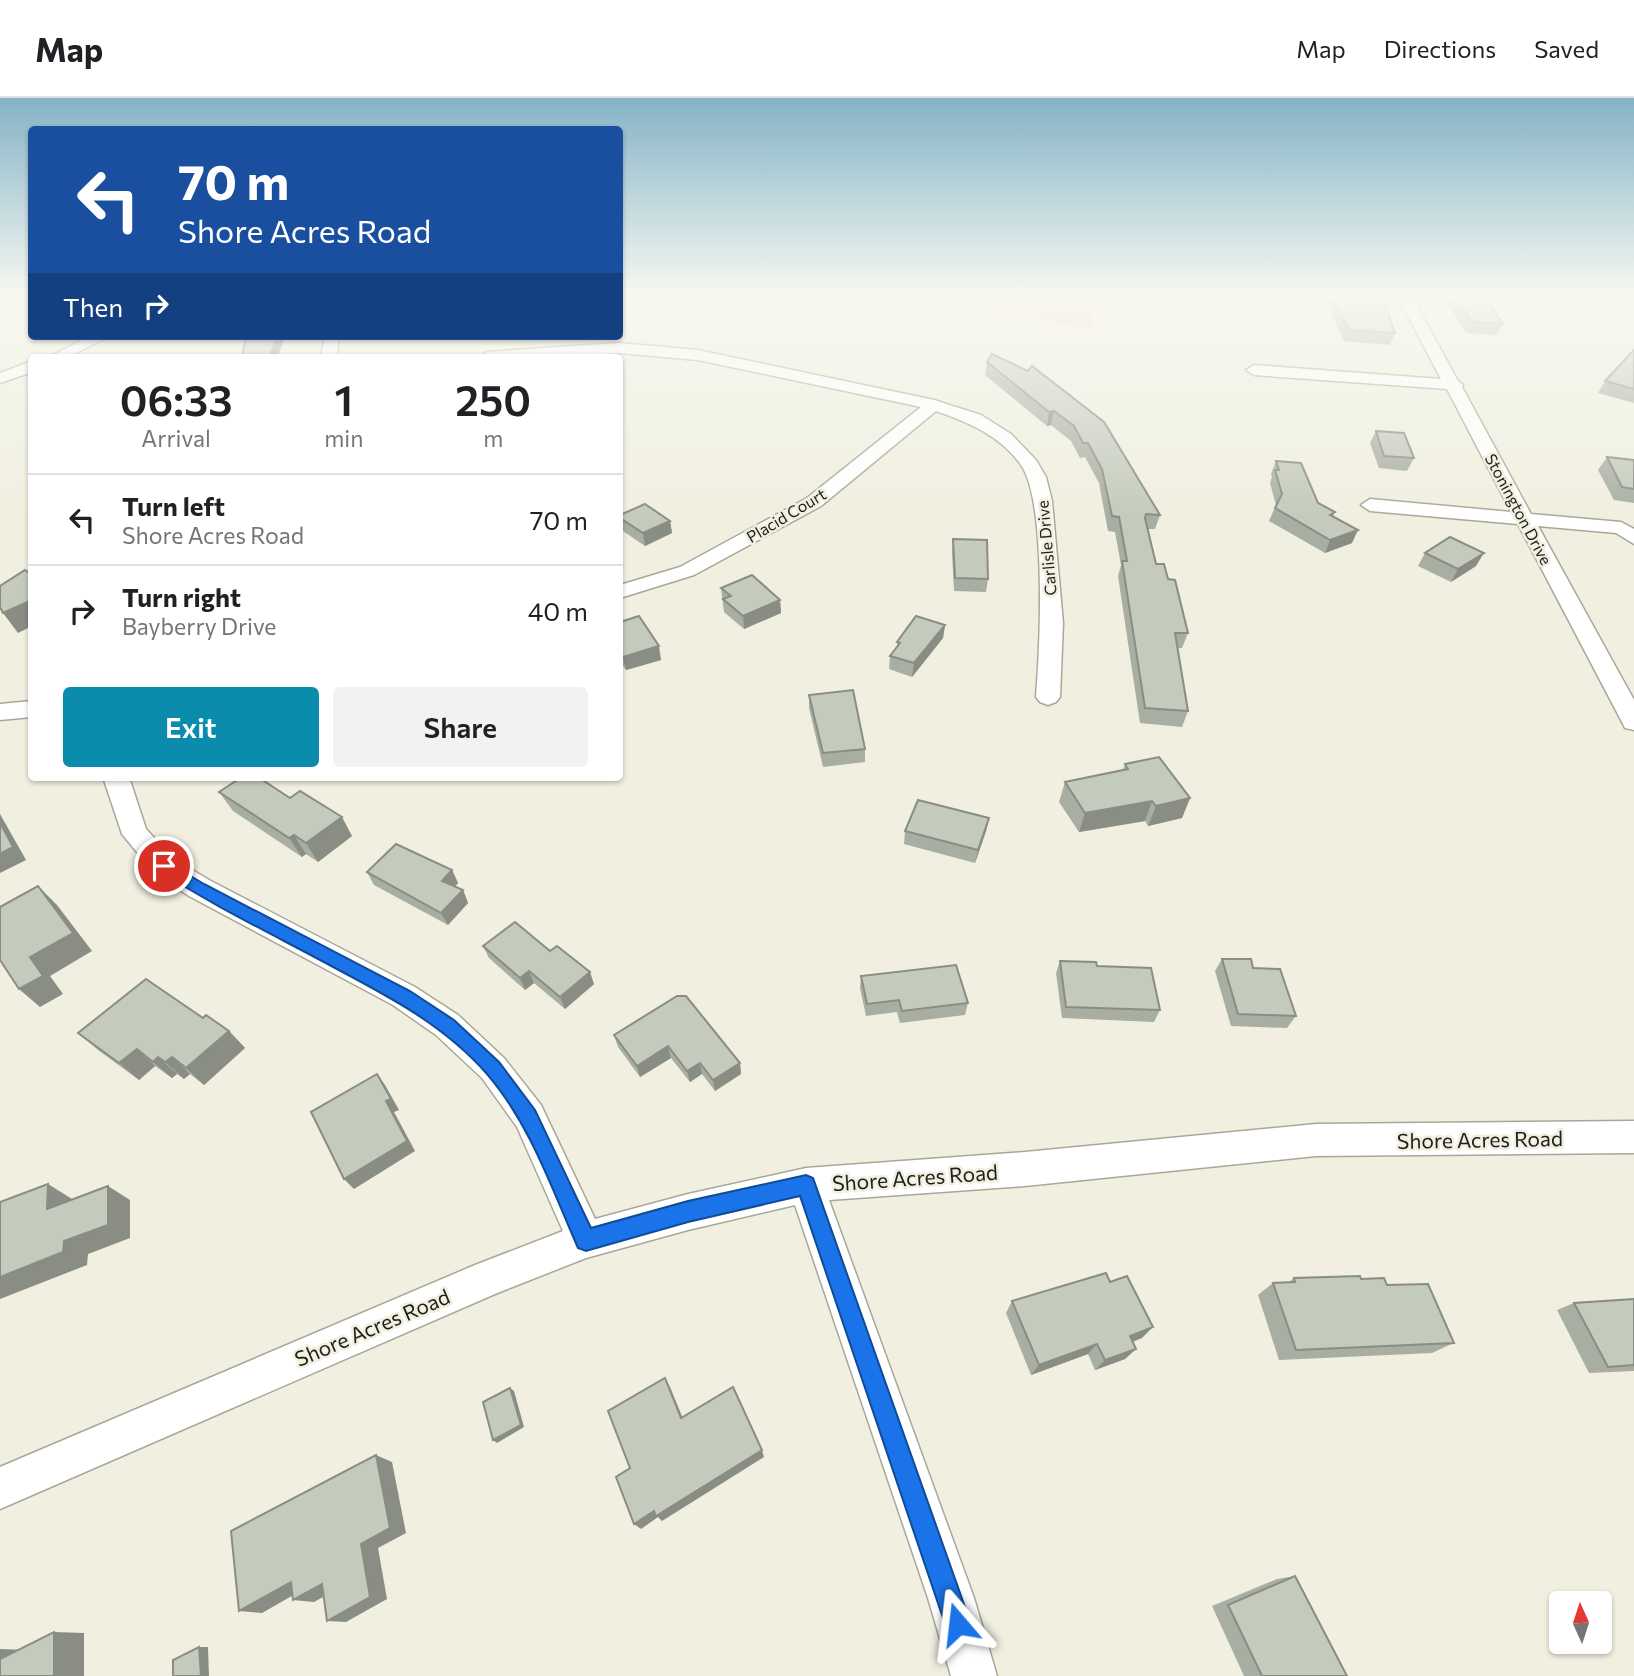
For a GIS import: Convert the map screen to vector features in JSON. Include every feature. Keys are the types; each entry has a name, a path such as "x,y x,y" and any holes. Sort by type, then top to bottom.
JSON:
{"street":[{"path":"0,378 20,371"},
{"name":"Carlisle Drive","path":"776,371 934,405 975,419 1005,438 1027,460 1037,477 1043,501 1052,623 1048,697"},
{"path":"1263,371 1454,385"},
{"name":"Stonington Drive","path":"1446,371 1634,722"},
{"name":"Placid Court","path":"623,591 687,571 814,502 934,405"},
{"path":"1370,505 1621,528 1634,538"},
{"path":"0,712 28,709"},
{"path":"117,781 135,834 164,866 199,888 404,996 447,1026 493,1068 528,1116 586,1240"},
{"name":"Shore Acres Road","path":"0,1488 488,1278 586,1240 688,1212 806,1185 1025,1169 1316,1140 1634,1137"},
{"path":"806,1185 951,1598 974,1676"}],"building":[{"path":"998,371 1038,371 1104,422 1160,515 1146,514 1145,518 1156,564 1164,564 1168,579 1175,580 1188,633 1175,633 1188,711 1145,708 1122,561 1127,561 1119,517 1112,516 1102,469 1088,443 1083,443 1074,426 1054,411 1049,412"},
{"path":"1615,371 1634,371 1634,389 1605,381"},
{"path":"1376,431 1404,433 1414,458 1384,456"},
{"path":"1607,457 1634,460 1634,489 1622,487"},
{"path":"1276,461 1301,463 1318,503 1335,512 1330,515 1358,530 1330,540 1275,508 1282,494 1275,470 1279,470"},
{"path":"645,504 670,521 643,533 623,520 623,514"},
{"path":"1450,537 1484,553 1458,569 1425,553"},
{"path":"953,539 987,540 988,579 955,578"},
{"path":"25,570 28,572 28,602 3,613 0,607 0,586"},
{"path":"752,575 780,600 743,616 723,599 731,596 721,588"},
{"path":"639,616 659,646 623,657 623,621"},
{"path":"916,616 945,625 914,663 890,656 900,643 897,642"},
{"path":"853,690 865,749 823,753 809,695"},
{"path":"1159,757 1190,798 1156,806 1152,801 1085,813 1065,782 1128,769 1125,764"},
{"path":"236,781 264,781 290,798 300,791 342,817 306,843 294,835 289,838 219,792"},
{"path":"918,800 989,818 978,850 905,831"},
{"path":"0,823 13,847 0,854"},
{"path":"396,844 452,870 442,881 463,890 441,913 367,872"},
{"path":"38,886 73,933 30,957 43,976 19,989 0,960 0,907"},
{"path":"515,922 550,951 557,946 590,972 560,997 529,971 520,978 483,946"},
{"path":"1222,959 1251,959 1253,968 1280,969 1296,1016 1238,1014"},
{"path":"1060,961 1096,962 1097,966 1151,968 1160,1010 1066,1007"},
{"path":"956,965 968,1003 902,1011 899,1000 867,1004 861,976"},
{"path":"146,979 203,1018 206,1015 229,1031 186,1068 172,1057 165,1062 158,1057 153,1062 137,1049 119,1063 78,1033"},
{"path":"677,996 686,996 740,1063 713,1080 700,1063 687,1071 668,1046 637,1066 614,1035"},
{"path":"377,1074 391,1099 386,1101 407,1141 344,1179 311,1112"},
{"path":"48,1184 47,1209 108,1186 108,1225 64,1241 63,1252 0,1277 0,1202"},
{"path":"1106,1273 1110,1282 1127,1276 1153,1327 1130,1336 1136,1349 1105,1360 1097,1344 1039,1365 1012,1301"},
{"path":"1360,1276 1361,1279 1384,1278 1387,1285 1428,1284 1454,1343 1296,1350 1273,1283 1295,1282 1294,1278"},
{"path":"1634,1299 1634,1365 1608,1367 1574,1303"},
{"path":"665,1378 681,1418 733,1387 762,1450 656,1516 654,1511 634,1524 616,1477 630,1468 608,1411"},
{"path":"510,1388 521,1425 493,1440 483,1402"},
{"path":"376,1455 390,1528 361,1544 370,1597 327,1621 322,1584 293,1600 291,1582 239,1611 231,1531"},
{"path":"1295,1576 1347,1676 1262,1676 1228,1605"},
{"path":"54,1632 54,1676 0,1676 0,1659"},
{"path":"199,1647 201,1676 173,1676 173,1660"}],"route":[{"path":"164,866 199,888 404,996 447,1026 493,1068 528,1116 586,1240 688,1212 806,1185 958,1624"}]}
